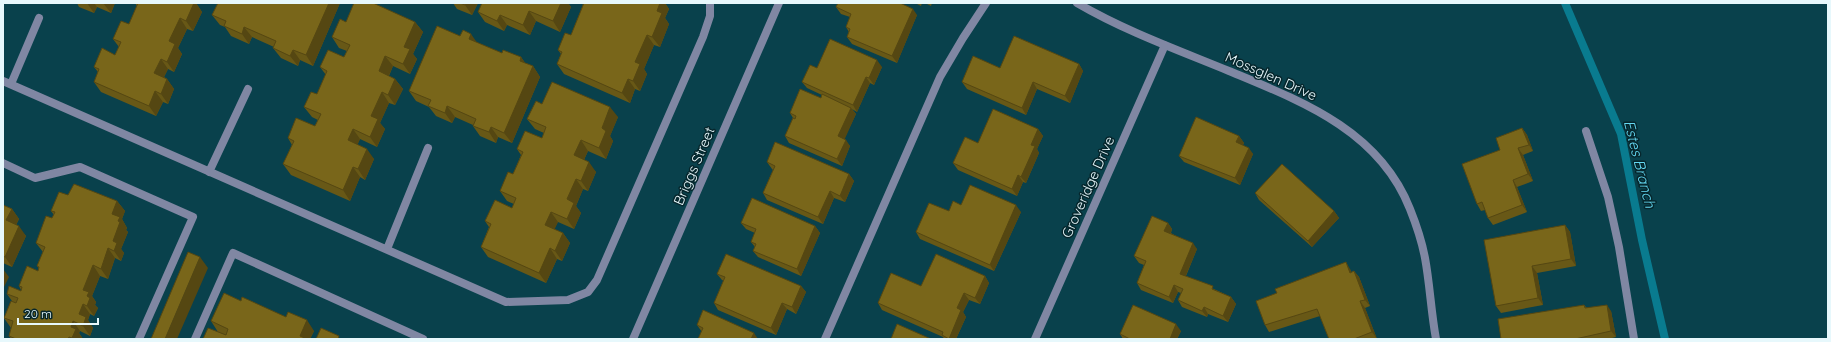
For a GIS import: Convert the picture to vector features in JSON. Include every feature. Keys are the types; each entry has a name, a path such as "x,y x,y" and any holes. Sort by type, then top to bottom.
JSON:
{"street":[{"path":"39,18 7,82 506,302 568,300 588,292 597,280 703,38 710,16 710,3"},
{"name":"Briggs Street","path":"633,339 779,3"},
{"path":"825,339 940,77 986,3"},
{"name":"Mossglen Drive","path":"1077,3 1165,45 1300,100 1348,130 1378,155 1395,178 1410,209 1425,257 1434,338"},
{"name":"Groveridge Drive","path":"1035,339 1165,45"},
{"path":"209,172 248,89"},
{"path":"1586,132 1608,197 1619,246 1634,339"},
{"path":"387,249 428,148"},
{"path":"3,163 36,178 80,167 193,217 139,339"},
{"path":"195,339 233,253 423,339"}],"building":[{"path":"138,3 194,3 186,21 180,18 169,41 175,44 167,62 161,59 154,73 167,79 161,94 155,91 149,106 94,82 99,69 94,67 102,48 115,55 121,42 113,39 121,21 129,24"},
{"path":"218,3 329,3 306,55 293,50 290,56 273,48 276,41 244,27 242,34 224,26 226,21 212,15"},
{"path":"354,3 373,3 415,22 404,47 410,49 403,64 385,56 379,71 395,79 388,95 382,92 371,116 378,119 370,137 353,129 348,140 367,149 358,169 353,167 343,190 283,164 294,141 288,138 296,118 315,126 321,114 304,107 311,92 317,94 327,71 320,67 328,50 344,57 350,45 332,37 340,19 346,22"},
{"path":"482,3 561,3 553,21 529,11 523,25 500,15 497,21 478,12"},
{"path":"584,3 660,3 657,11 662,13 652,37 647,35 635,62 640,64 633,81 628,79 622,93 557,64 562,52 558,50 565,33 571,35"},
{"path":"838,3 900,3 913,9 892,56 847,37 850,29 846,27 851,14 836,7"},
{"path":"437,26 460,36 463,30 471,34 469,39 502,53 503,50 521,57 520,61 533,66 504,133 491,127 489,132 473,126 476,119 447,106 445,113 428,106 431,100 409,91"},
{"path":"1014,36 1079,64 1065,96 1033,82 1022,108 962,82 973,56 1000,68"},
{"path":"830,39 877,60 869,78 866,77 853,105 802,82 810,65 817,68"},
{"path":"552,82 610,107 602,128 606,131 599,148 581,140 574,155 589,162 581,181 576,179 567,199 574,203 567,219 551,212 545,225 563,233 555,251 550,248 539,273 481,247 491,224 485,221 495,200 512,208 516,198 500,191 508,172 513,174 523,152 517,149 525,131 542,138 546,127 527,119 536,101 542,104"},
{"path":"800,89 821,98 822,94 851,108 838,136 846,140 837,159 785,136 793,118 795,119 796,116 790,113"},
{"path":"993,109 1038,129 1031,145 1035,146 1021,177 1018,175 1012,189 953,163 965,137 978,143"},
{"path":"1196,117 1239,136 1236,142 1249,148 1235,178 1179,156"},
{"path":"1522,128 1529,145 1518,148 1528,174 1513,180 1522,205 1488,218 1482,202 1477,204 1462,164 1500,150 1496,138"},
{"path":"775,142 849,174 840,196 830,191 818,217 763,193 775,166 767,162"},
{"path":"1282,164 1334,211 1308,241 1255,193"},
{"path":"74,184 117,201 112,214 120,217 118,221 120,222 113,241 117,243 114,251 108,248 101,269 93,265 83,290 89,292 87,296 90,298 87,306 83,304 79,314 86,317 83,326 73,321 71,327 76,329 72,338 16,339 9,336 13,321 4,318 11,301 16,303 18,298 7,294 9,286 21,291 22,287 19,286 27,266 38,271 39,267 37,266 45,247 36,243 46,216 52,218 55,212 51,211 59,192 68,195"},
{"path":"970,185 1016,205 990,265 916,232 929,203 949,211 953,201 961,205"},
{"path":"752,198 815,226 797,269 753,251 756,244 751,242 756,229 741,223"},
{"path":"3,205 12,209 6,220 19,226 5,257 3,256"},
{"path":"1152,216 1168,223 1164,231 1193,243 1180,274 1213,286 1212,289 1231,297 1223,316 1204,307 1202,311 1178,300 1183,289 1174,285 1169,297 1137,283 1146,261 1134,256"},
{"path":"1565,225 1571,259 1532,266 1538,298 1496,306 1484,240"},
{"path":"188,252 200,257 165,339 151,339"},
{"path":"726,254 801,286 792,307 782,303 771,328 714,303 725,277 717,274"},
{"path":"936,254 985,276 975,298 964,293 957,308 961,310 949,339 942,335 943,332 878,303 891,273 921,286"},
{"path":"1346,262 1350,273 1354,271 1365,300 1360,301 1372,332 1354,339 1329,339 1317,309 1265,325 1256,301 1277,293 1275,289"},
{"path":"224,293 241,301 242,297 286,317 288,312 307,320 300,336 307,339 203,339 208,328 226,335 228,329 211,321"},
{"path":"1133,305 1176,324 1170,339 1130,339 1120,334"},
{"path":"1584,305 1585,308 1607,305 1611,331 1575,339 1501,339 1498,319"},
{"path":"703,310 754,333 751,339 698,339 703,328 697,325"},
{"path":"897,324 931,339 891,339"},
{"path":"321,328 339,336 338,339 316,339"}],"waterway":[{"name":"Estes Branch","path":"1565,3 1621,134 1642,240 1665,339"}]}
